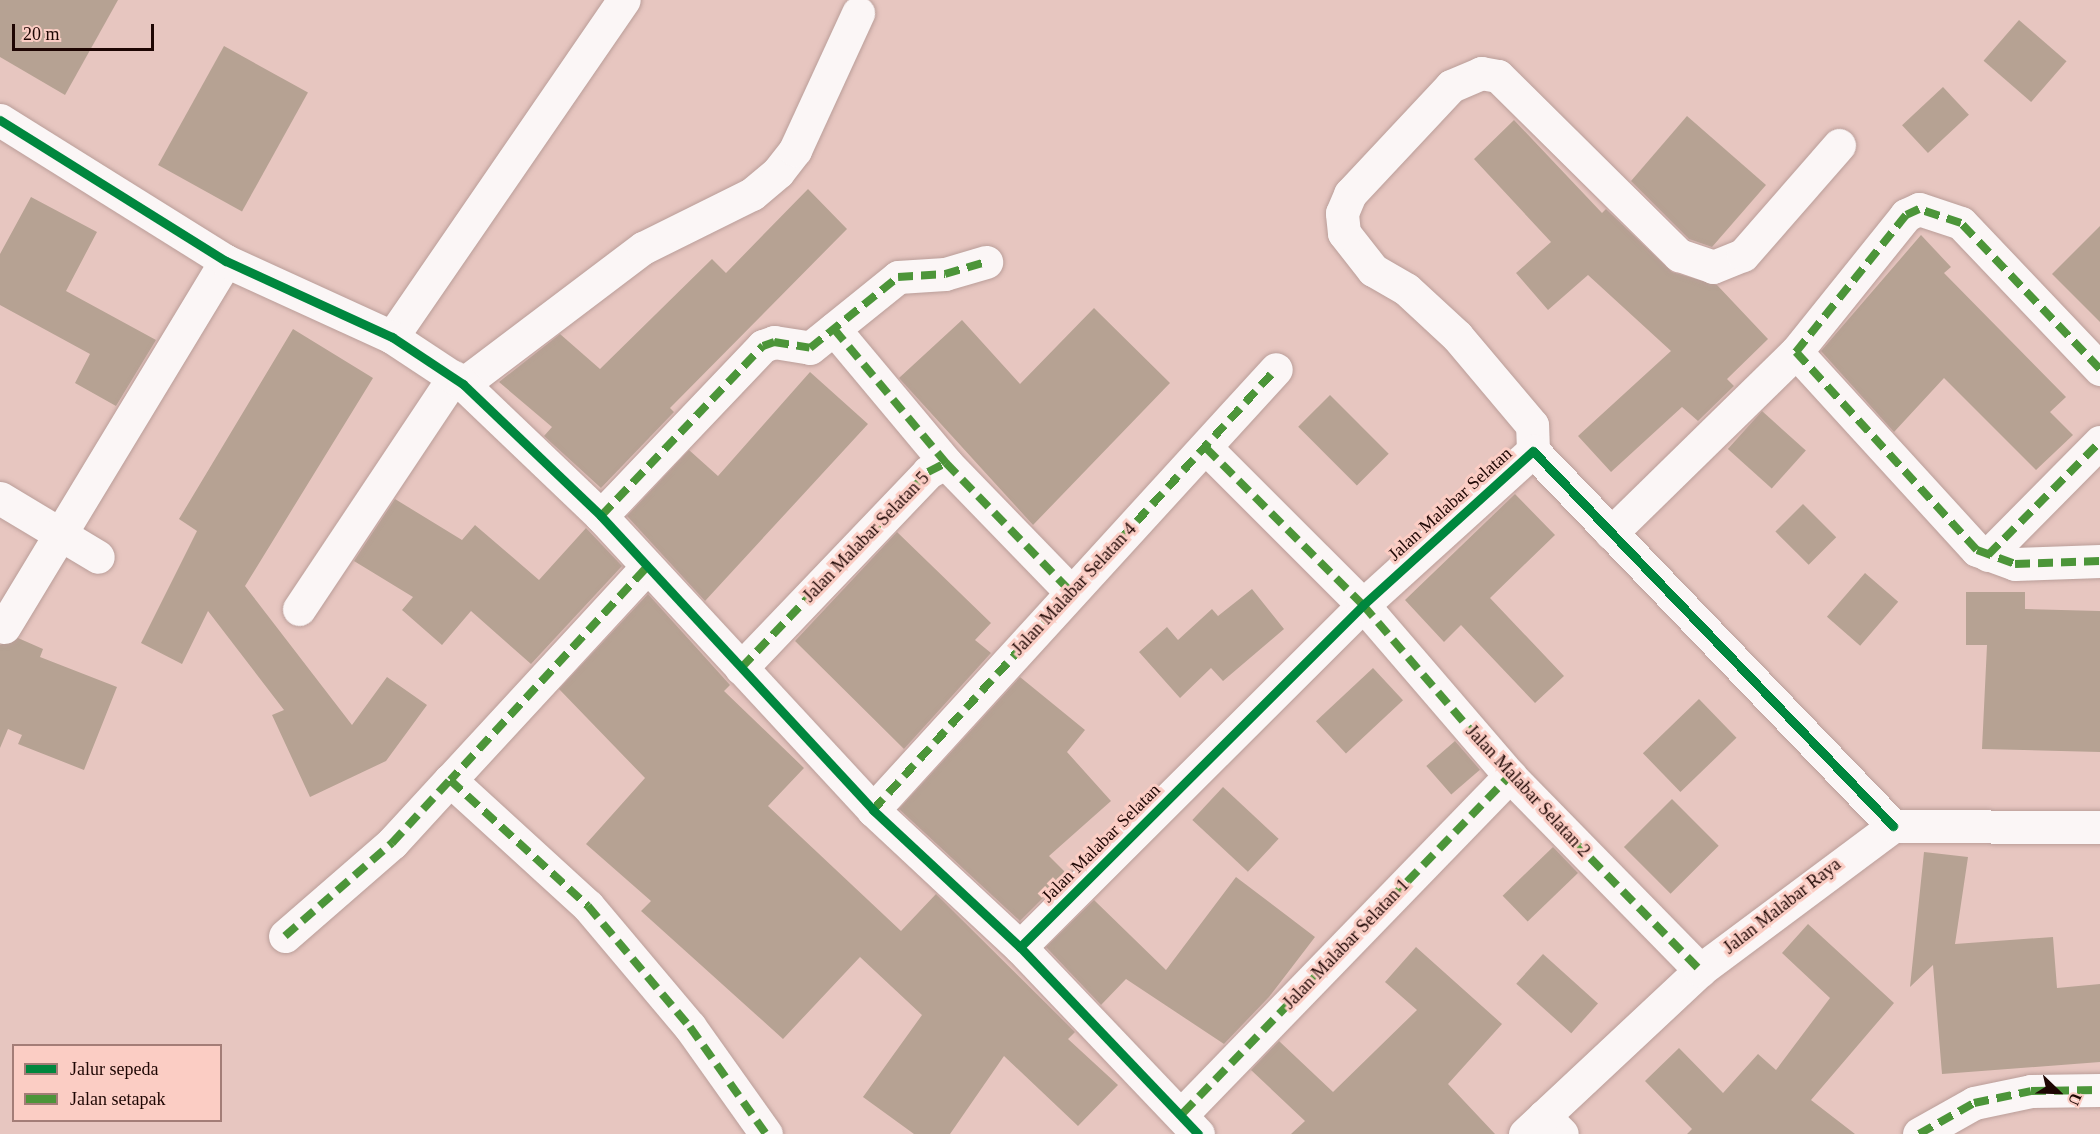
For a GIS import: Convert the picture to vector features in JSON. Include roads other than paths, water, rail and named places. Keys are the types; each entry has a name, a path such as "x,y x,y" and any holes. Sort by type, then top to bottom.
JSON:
{"street":[{"path":"392,337 624,0"},
{"path":"299,609 458,380 643,248 752,194 778,172 795,150 858,13"},
{"path":"1533,451 1532,425 1457,336 1406,289 1372,270 1344,233 1342,213 1350,194 1451,86 1481,73 1497,76 1679,255 1713,267 1743,255 1839,145"},
{"path":"0,120 226,261 392,337 458,380 601,516 645,569 873,810 1020,947 1190,1128"},
{"path":"1611,533 1796,352 1906,215 1919,209 1961,224 2100,369"},
{"path":"4,627 226,261"},
{"path":"601,516 763,346 774,342 810,348 898,277 945,274 986,262"},
{"path":"834,329 946,463"},
{"path":"1796,352 1969,543 1988,555 2015,564 2100,561"},
{"name":"Jalan Malabar Selatan 4","path":"873,810 1070,591 1206,448 1276,369"},
{"path":"1988,555 2100,442"},
{"name":"Jalan Malabar Selatan 2","path":"1206,448 1363,605 1510,776 1700,970"},
{"name":"Jalan Malabar Selatan","path":"1020,947 1363,605 1533,451 1893,826"},
{"name":"Jalan Malabar Selatan 5","path":"741,668 928,472 946,463 1070,591"},
{"path":"0,498 98,557"},
{"path":"285,936 392,843 645,569"},
{"name":"Jalan Malabar Selatan 1","path":"1190,1128 1510,776"},
{"path":"450,780 588,906 690,1027 766,1134"},
{"path":"1893,826 2100,827"},
{"name":"Jalan Malabar Raya","path":"1544,1128 1700,970 1893,826"},
{"path":"1919,1134 1974,1103 2031,1091 2100,1090"}]}
